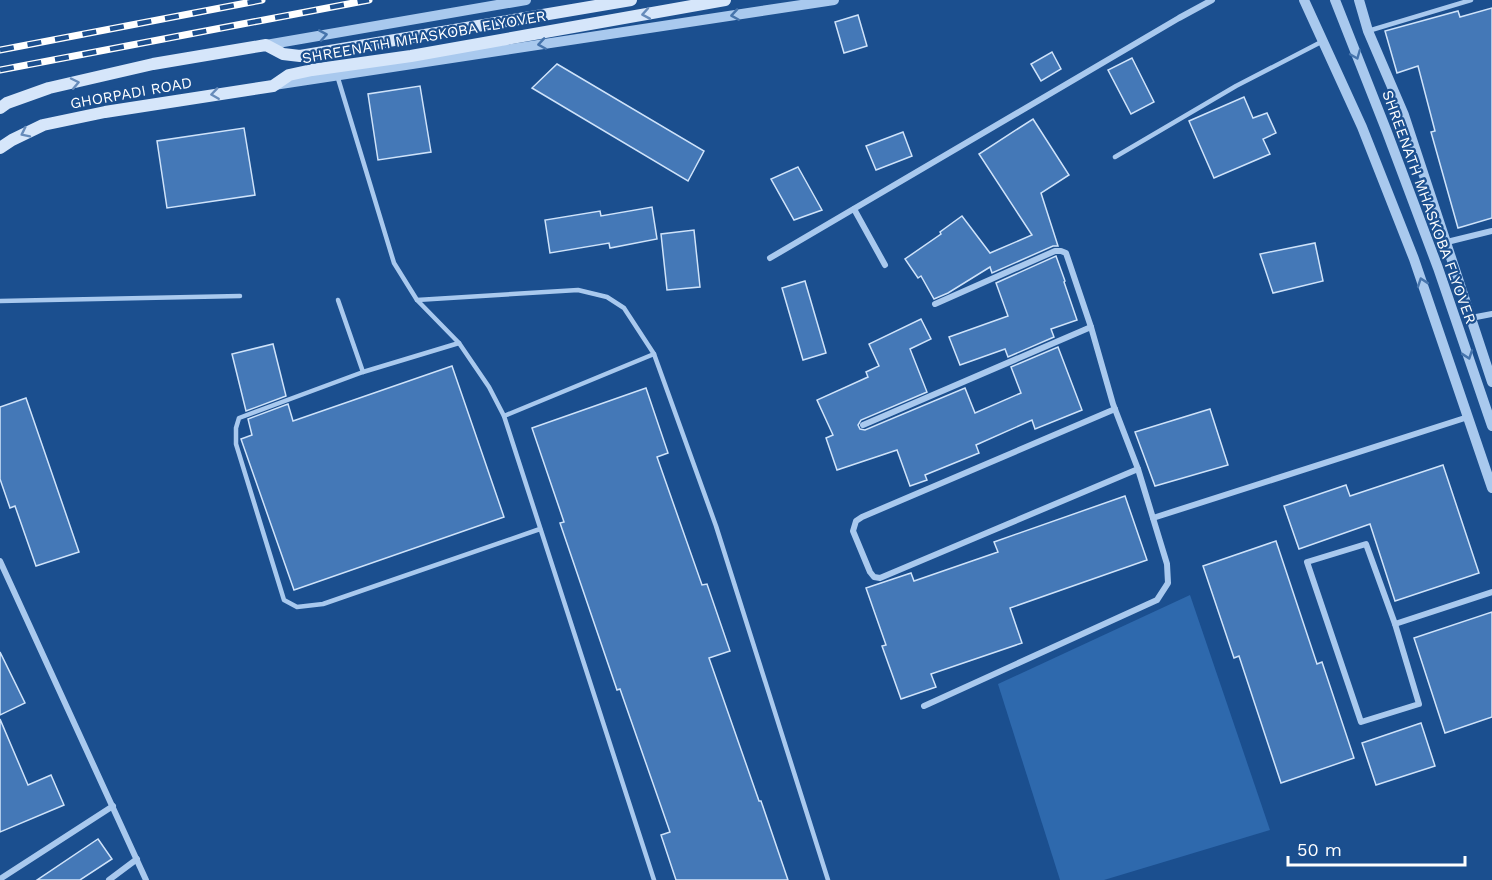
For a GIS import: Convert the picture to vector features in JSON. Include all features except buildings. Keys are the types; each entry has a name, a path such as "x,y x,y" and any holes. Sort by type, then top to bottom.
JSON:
{"main road":[{"name":"SHREENATH MHASKOBA FLYOVER","path":"266,45 283,54 300,56 631,0"},
{"name":"SHREENATH MHASKOBA FLYOVER","path":"273,86 289,75 312,70 411,56 725,0"},
{"name":"GHORPADI ROAD","path":"0,108 7,103 49,88 153,64 266,45"},
{"name":"GHORPADI ROAD","path":"0,148 43,125 105,112 273,86"}],"street":[{"path":"266,45 526,0"},
{"path":"273,86 834,0"},
{"path":"770,258 1212,0"},
{"path":"1304,0 1362,127 1414,259 1492,488"},
{"name":"SHREENATH MHASKOBA FLYOVER","path":"1335,0 1438,268 1492,426"},
{"path":"1359,0 1368,31 1404,115 1492,382"},
{"path":"854,209 885,265"},
{"path":"1447,242 1492,231"},
{"path":"924,706 1157,600 1168,583 1167,564 1138,469 1115,409 1066,253 1061,250 1055,251 935,304"},
{"path":"1471,318 1492,314"},
{"path":"863,425 1091,327"},
{"path":"1115,409 862,517 856,521 853,531 870,572 874,577 880,578 1138,469"},
{"path":"1153,518 1468,417"},
{"path":"1366,544 1395,624 1419,704 1361,722 1307,562 1366,544"},
{"path":"0,561 146,880"},
{"path":"1395,624 1492,592"},
{"path":"0,879 112,806"},
{"path":"109,880 137,859"}],"lane":[{"path":"1368,31 1471,0"},
{"path":"1116,157 1236,86 1324,41"},
{"path":"337,75 394,263 417,300 459,343 489,387 504,416 654,880"},
{"path":"417,300 578,290 607,297 624,308 654,354 716,526 828,880"},
{"path":"0,301 240,296"},
{"path":"338,300 363,372"},
{"path":"459,343 363,372 239,418 236,428 236,444 284,600 297,607 323,604 540,530"},
{"path":"504,416 654,354"}],"shaded area":[{"path":"1190,595 1270,830 1104,880 1060,880 998,684"}],"railway":[{"path":"0,50 262,0"},
{"path":"0,70 369,0"}]}
